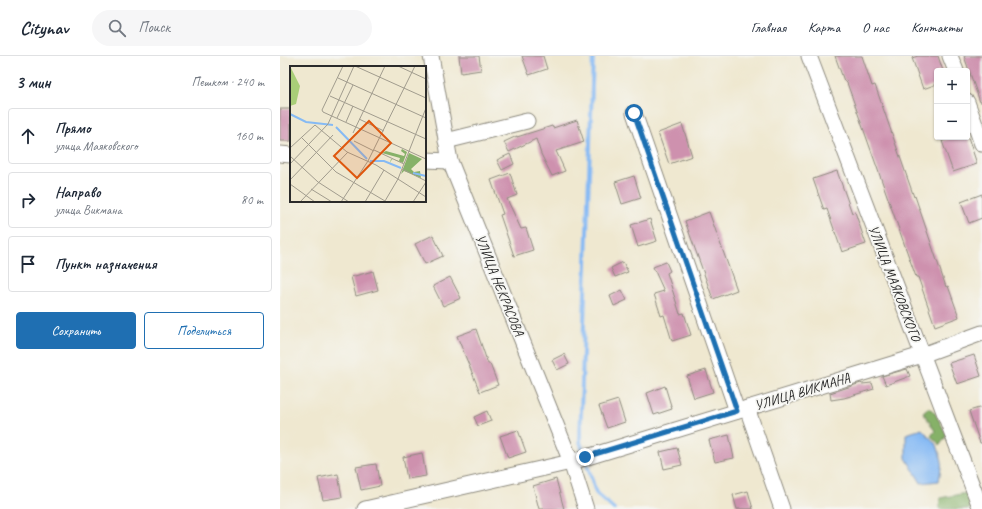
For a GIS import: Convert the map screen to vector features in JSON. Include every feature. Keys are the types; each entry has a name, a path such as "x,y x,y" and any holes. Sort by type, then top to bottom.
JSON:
{"street":[{"name":"УЛИЦА НЕКРАСОВА","path":"431,56 450,161 571,462 586,509"},
{"name":"УЛИЦА МАЯКОВСКОГО","path":"809,56 980,509"},
{"path":"950,56 955,68"},
{"path":"968,104 982,144"},
{"path":"634,113 742,409 782,509"},
{"path":"446,141 527,121"},
{"path":"280,154 290,155"},
{"path":"426,160 450,161"},
{"name":"УЛИЦА ВИКМАНА","path":"365,509 571,462 922,355 982,334"}],"green space":[{"path":"929,407 935,413 947,435 940,445 931,436 935,431 923,412"},
{"path":"966,493 976,509 939,509 940,498"}],"water":[{"path":"922,429 937,445 942,461 939,481 921,483 906,458 906,434"}],"building":[{"path":"459,56 479,56 481,70 461,73"},
{"path":"522,56 543,56 547,69 529,75"},
{"path":"835,56 862,56 872,86 875,85 946,287 948,286 959,317 935,326 846,80 844,81"},
{"path":"918,56 938,56 942,68 934,68 934,85 923,89 912,58"},
{"path":"964,56 982,56 982,102 980,102 970,73 970,68 968,68"},
{"path":"280,109 290,109 290,141 280,141"},
{"path":"577,120 584,142 556,151 565,171 552,176 541,154 536,139 509,152 504,142 517,136 552,126 553,128"},
{"path":"682,124 692,156 669,164 658,133"},
{"path":"969,140 977,164 953,172 942,141"},
{"path":"510,154 514,164 502,170 497,160"},
{"path":"837,171 852,213 855,212 866,244 842,252 827,209 824,210 813,179"},
{"path":"510,173 517,195 507,199 521,229 526,228 533,250 514,256 500,215 503,214 491,180"},
{"path":"634,176 641,198 622,204 615,182"},
{"path":"982,194 982,218 969,223 961,202"},
{"path":"709,212 737,290 713,299 685,221"},
{"path":"650,219 657,241 638,247 631,225"},
{"path":"433,235 443,256 425,264 415,244"},
{"path":"623,262 628,272 615,277 611,268"},
{"path":"666,262 670,271 667,273 680,314 684,313 691,335 672,341 664,315 661,316 654,294 664,291 653,267"},
{"path":"373,271 378,290 356,296 351,277"},
{"path":"450,277 461,298 443,306 433,286"},
{"path":"622,290 627,300 614,306 610,296"},
{"path":"476,329 488,364 490,364 498,385 480,392 457,336"},
{"path":"564,354 569,364 557,370 552,360"},
{"path":"974,355 981,376 957,384 949,363"},
{"path":"907,369 910,376 886,385 882,376"},
{"path":"706,370 713,392 694,398 687,376"},
{"path":"861,383 872,383 874,389 844,398 831,400 830,393"},
{"path":"665,386 672,409 654,415 647,393"},
{"path":"618,400 625,422 607,428 599,406"},
{"path":"982,407 982,443 980,443 969,411"},
{"path":"487,411 491,421 478,426 474,417"},
{"path":"518,430 526,452 508,458 500,436"},
{"path":"729,435 734,458 715,462 709,440"},
{"path":"677,448 682,465 664,469 660,452"},
{"path":"422,453 426,476 407,479 403,457"},
{"path":"376,464 380,486 361,490 356,467"},
{"path":"338,474 342,497 323,500 318,478"},
{"path":"556,479 564,509 539,509 533,486"},
{"path":"748,491 753,509 737,509 733,495"}],"waterway":[{"path":"584,455 580,441 593,56"},
{"path":"586,461 596,493 614,509"}],"route":[{"path":"585,457 737,411 634,113"}]}
